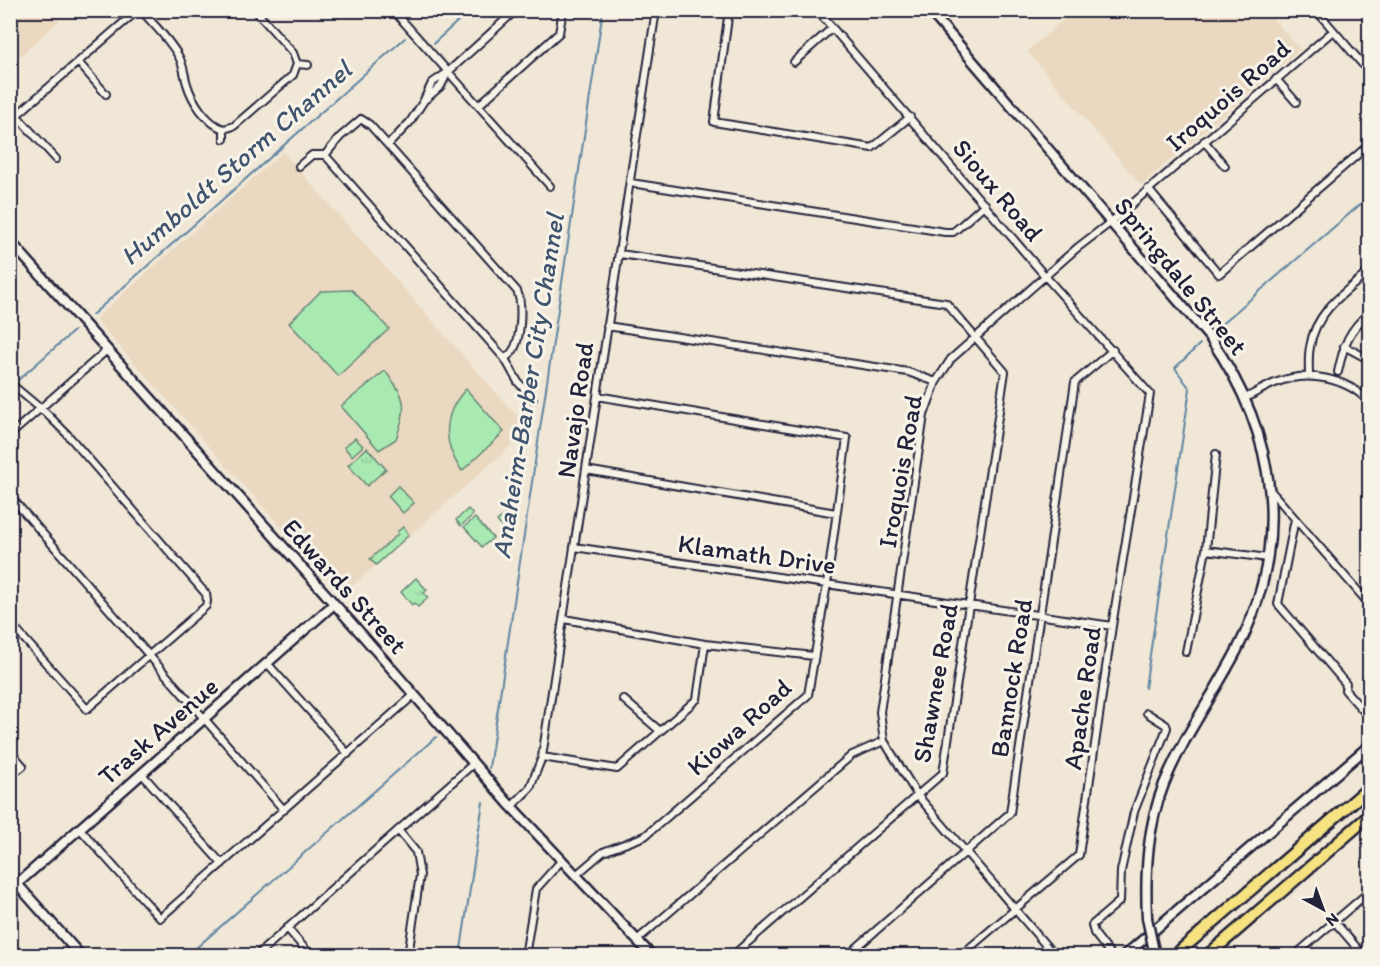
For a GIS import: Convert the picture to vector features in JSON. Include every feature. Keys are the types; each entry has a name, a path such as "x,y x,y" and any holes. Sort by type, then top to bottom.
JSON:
{"highway":[{"path":"1174,956 1370,788"},
{"path":"1207,956 1370,815"}],"street":[{"path":"10,121 139,10 181,59 189,92 198,107 214,125 224,129 234,126 293,75 297,64 293,54 255,10"},
{"path":"393,10 550,186"},
{"path":"389,144 410,122 432,83 448,72 516,10"},
{"path":"479,105 559,33 563,10"},
{"name":"Navajo Road","path":"511,807 530,788 542,757 656,10"},
{"path":"729,10 714,122 872,148 910,117"},
{"name":"Sioux Road","path":"817,10 1045,276 1150,394"},
{"name":"Springdale Street","path":"929,10 1210,338 1230,366 1258,428 1271,491 1268,558 1255,609 1237,651 1180,749 1164,785 1149,838 1145,881 1147,918 1155,956"},
{"path":"1316,10 1370,73"},
{"path":"794,62 832,28"},
{"name":"Iroquois Road","path":"884,741 880,712 924,415 936,382 951,359 974,337 1333,31"},
{"path":"78,63 106,94"},
{"path":"297,64 308,65"},
{"path":"1276,79 1296,102"},
{"path":"17,116 56,159"},
{"path":"325,155 340,137 361,119 389,144 517,291 522,306 518,329 513,351 505,359"},
{"path":"224,129 224,139"},
{"path":"1204,141 1225,166"},
{"path":"1148,189 1220,274 1370,144"},
{"path":"299,166 312,155 325,155 505,359 518,382 532,399"},
{"path":"631,183 945,232 957,229 985,204"},
{"name":"Edwards Street","path":"10,241 334,604 511,807 652,956"},
{"path":"620,254 946,303 974,337"},
{"path":"1309,375 1310,346 1320,318 1335,300 1370,271"},
{"path":"1338,372 1344,346 1355,325 1370,312"},
{"path":"607,326 908,372 936,382"},
{"name":"Shawnee Road","path":"732,956 943,773 1005,372 974,337"},
{"path":"1344,346 1370,360"},
{"path":"10,435 107,350"},
{"name":"Bannock Road","path":"847,956 1010,813 1075,382 1113,350"},
{"path":"1246,398 1276,382 1309,375 1333,380 1350,387 1370,403"},
{"path":"10,623 87,709 206,606 207,601 206,594 67,434 12,384"},
{"name":"Apache Road","path":"960,955 1079,855 1112,626 1150,394"},
{"name":"Kiowa Road","path":"576,875 603,852 645,836 808,695 827,584 847,438 597,396"},
{"path":"1186,652 1206,550 1216,454"},
{"path":"586,470 836,513"},
{"path":"1271,491 1370,605"},
{"path":"10,496 284,810"},
{"path":"1295,519 1278,604 1346,684 1345,690 1369,716"},
{"name":"Klamath Drive","path":"574,547 1112,626"},
{"path":"1206,550 1268,558"},
{"name":"Trask Avenue","path":"14,887 334,604"},
{"path":"564,619 705,644 814,656"},
{"path":"542,757 617,769 697,699 705,644"},
{"path":"267,663 348,754"},
{"path":"80,829 160,918 414,695"},
{"path":"623,699 660,731"},
{"path":"1112,956 1094,933 1092,925 1119,901 1121,871 1134,812 1165,736 1166,725 1147,713"},
{"path":"637,940 852,755 884,741 918,796 1055,956"},
{"path":"1124,956 1370,745"},
{"path":"10,751 23,766 10,776"},
{"path":"256,956 474,763"},
{"path":"142,774 222,864"},
{"path":"398,830 416,852 420,875 408,956"},
{"path":"525,956 536,889 562,860"},
{"path":"10,876 14,887 81,956"},
{"path":"1294,956 1370,891"},
{"path":"1335,921 1364,956"},
{"path":"287,928 311,956"}],"shaded area":[{"path":"11,10 70,10 70,11 11,64"},
{"path":"1074,11 1266,11 1300,49 1141,185 1027,51"},
{"path":"283,152 529,430 342,595 95,319"}],"green space":[{"path":"352,290 389,329 338,376 289,323 321,291"},
{"path":"385,371 398,389 403,410 396,439 379,450 341,406"},
{"path":"466,389 504,432 462,471 451,450 448,429 452,409"},
{"path":"355,438 363,446 352,456 344,447"},
{"path":"367,448 386,469 367,486 348,465"},
{"path":"398,486 414,503 403,513 388,496"},
{"path":"468,509 473,515 461,526 456,520"},
{"path":"511,509 517,515 515,523 506,532 497,521"},
{"path":"475,518 493,538 482,547 464,527"},
{"path":"403,527 409,535 376,565 370,559"},
{"path":"416,578 427,590 424,593 428,598 418,607 414,603 412,605 401,592"}],"waterway":[{"name":"Humboldt Storm Channel","path":"434,43 470,10"},
{"name":"Anaheim-Barber City Channel","path":"489,768 603,10"},
{"name":"Humboldt Storm Channel","path":"92,315 405,38"},
{"path":"1217,328 1370,196"},
{"path":"18,380 74,331"},
{"path":"1145,688 1190,389 1175,368 1200,344"},
{"path":"187,956 436,737"},
{"name":"Anaheim-Barber City Channel","path":"460,956 483,802"}]}
